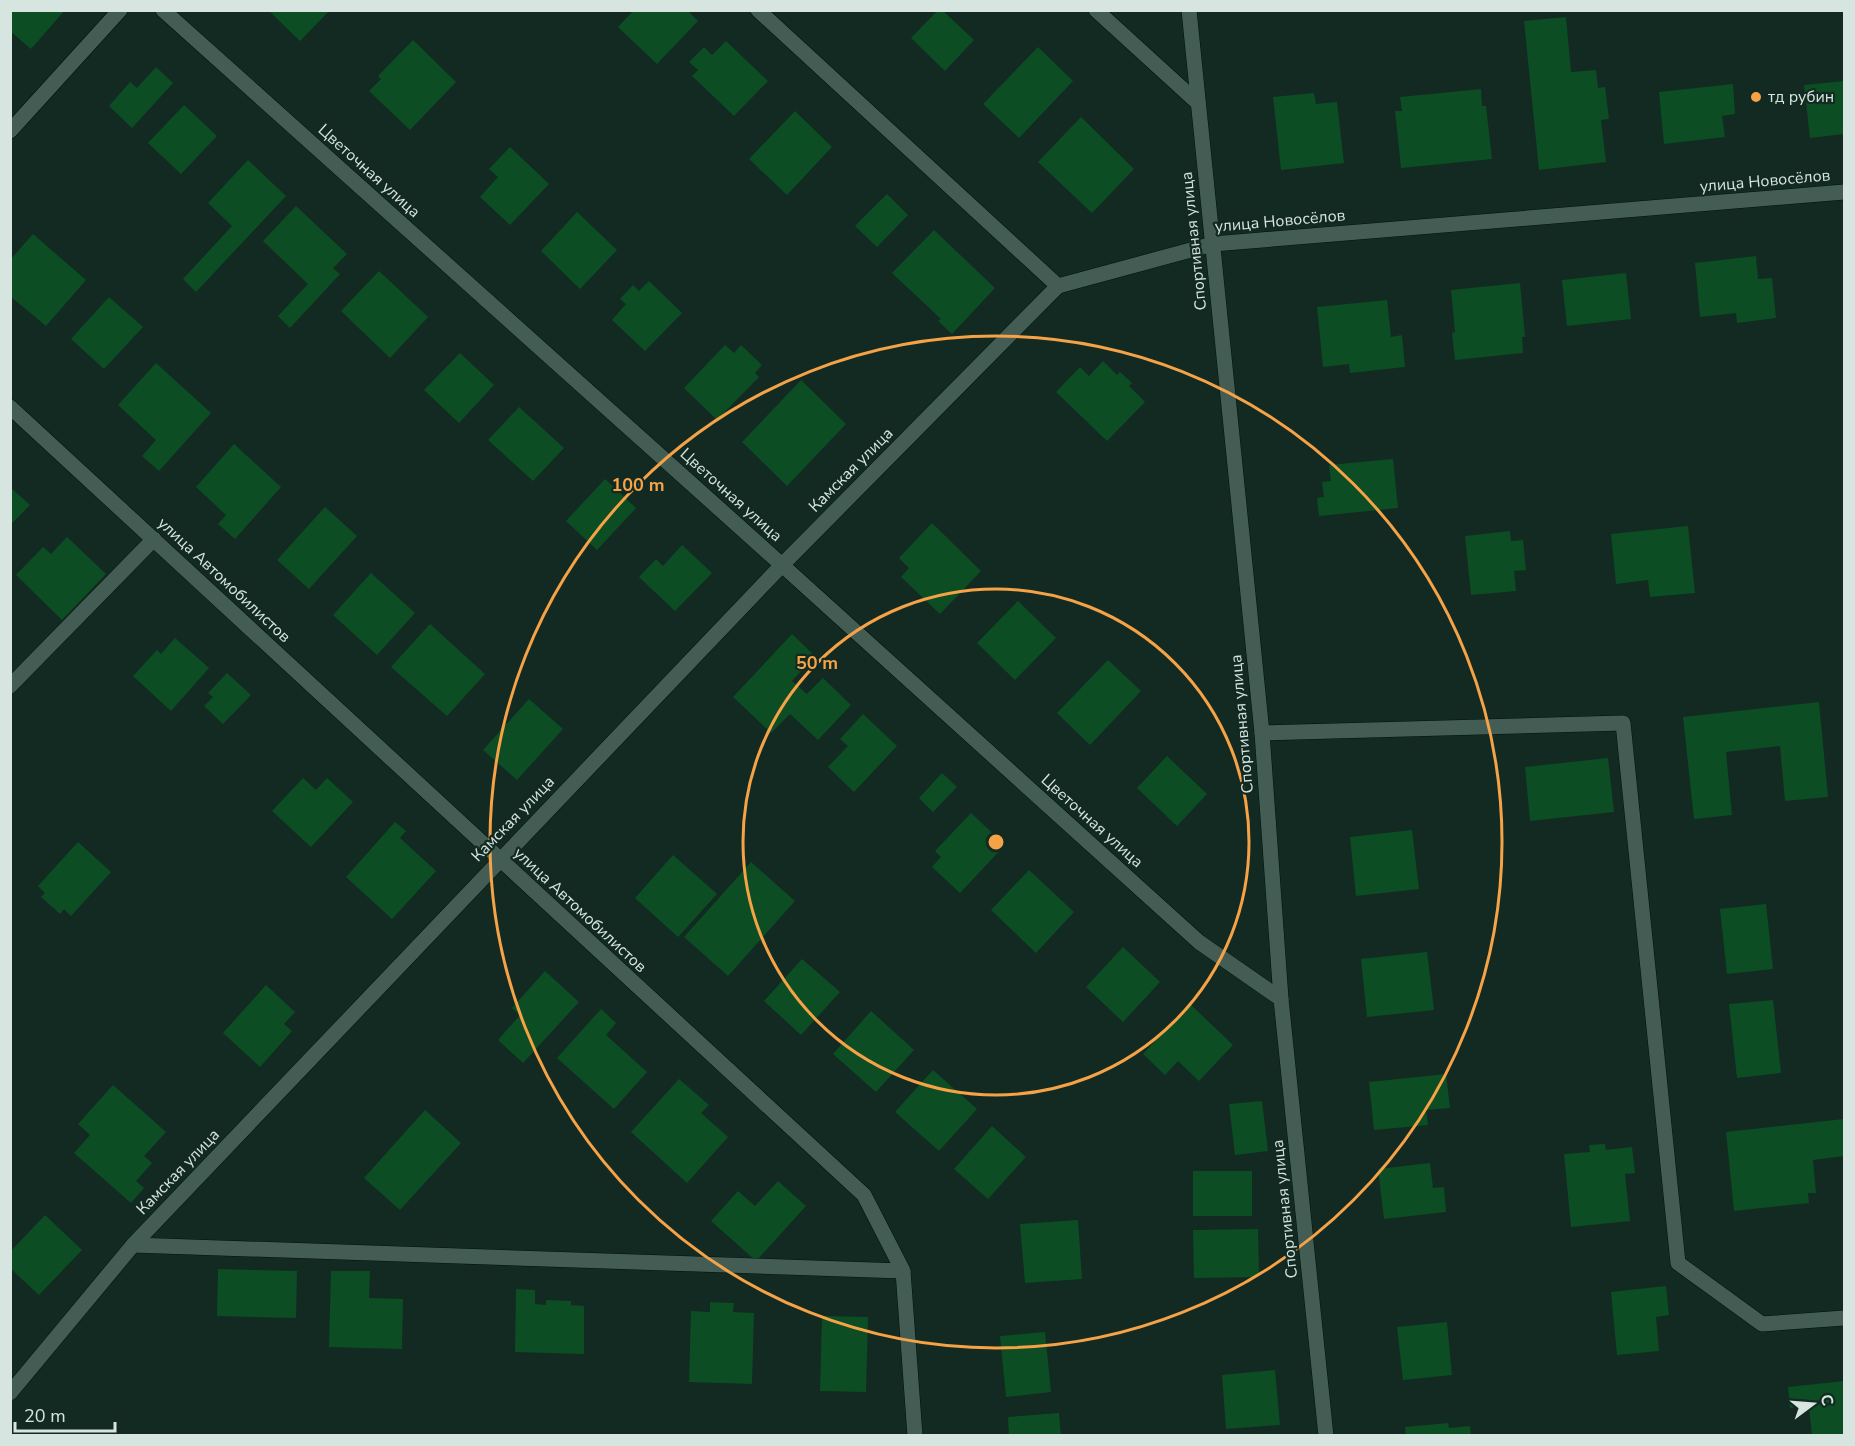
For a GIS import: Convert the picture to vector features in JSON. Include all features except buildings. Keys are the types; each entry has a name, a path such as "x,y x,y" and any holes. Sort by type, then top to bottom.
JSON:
{"street":[{"path":"10,131 120,10"},
{"name":"Цветочная улица","path":"163,10 1199,942 1281,999"},
{"path":"758,10 1058,286"},
{"path":"1096,10 1198,103"},
{"name":"Спортивная улица","path":"1189,10 1262,733 1281,999 1326,1436"},
{"name":"улица Новосёлов","path":"1058,286 1213,244 1845,192"},
{"name":"Камская улица","path":"10,1393 133,1245 782,565 1058,286"},
{"name":"улица Автомобилистов","path":"10,407 864,1195 903,1271 915,1436"},
{"path":"10,687 154,539"},
{"path":"1262,733 1623,723 1678,1263 1762,1324 1845,1318"},
{"path":"133,1245 903,1271"}],"place":[{"name":"тд рубин","path":"1756,97"}]}
